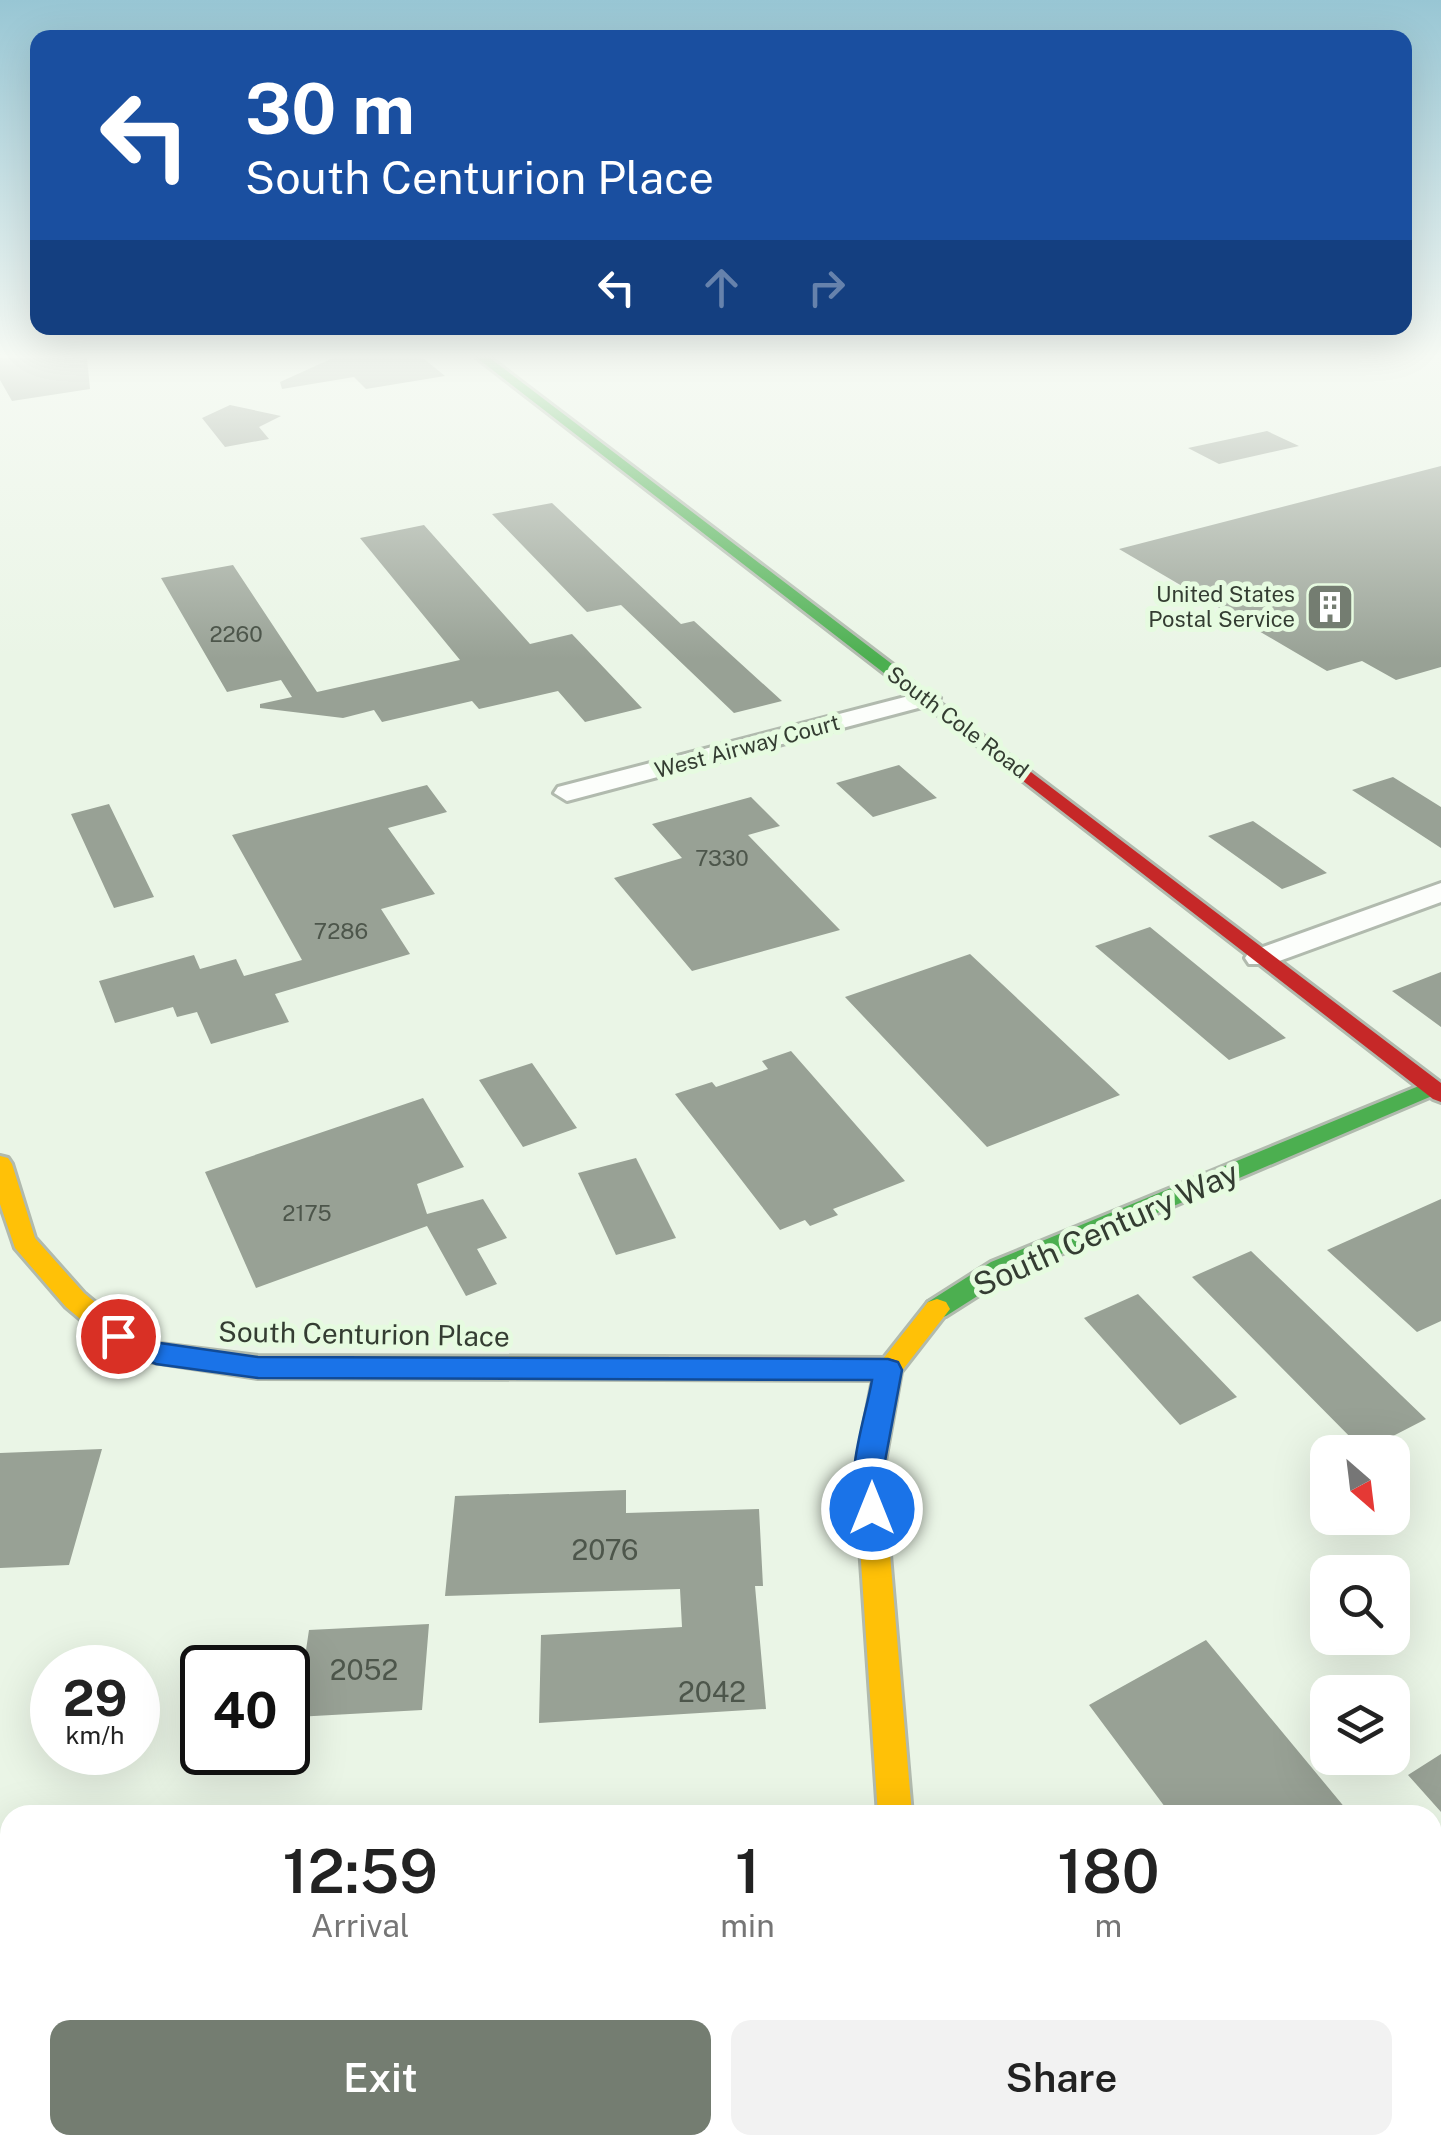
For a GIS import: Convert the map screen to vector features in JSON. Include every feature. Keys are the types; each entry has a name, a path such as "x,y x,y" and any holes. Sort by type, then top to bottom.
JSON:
{"main road":[{"name":"South Cole Road","path":"615,459 1438,1095"},
{"name":"South Century Way","path":"895,1805 869,1472 888,1370 932,1312 1000,1270 1438,1095"},
{"name":"South Centurion Place","path":"3,1186 24,1242 76,1300 118,1336 156,1354 258,1368 888,1370"}],"street":[{"name":"West Airway Court","path":"567,793 928,698"},
{"path":"1260,958 1441,892"}],"building":[{"path":"1208,459 1243,459 1219,464"},
{"name":"United States Postal Service","path":"1441,466 1441,667 1396,680 1362,661 1327,671 1119,549"},
{"path":"552,503 681,624 694,621 782,701 734,713 621,605 587,612 492,514"},
{"path":"424,525 530,644 572,634 642,708 585,722 558,691 479,709 472,701 382,722 374,710 343,718 260,708 260,704 292,697 281,680 227,692 161,578 233,565 317,692 460,660 360,538"},
{"path":"899,765 937,798 873,817 836,783"},
{"path":"1393,777 1441,807 1441,848 1352,790"},
{"path":"427,785 447,812 388,828 435,894 381,909 410,954 275,994 289,1022 211,1044 197,1012 177,1017 173,1007 115,1023 99,981 194,955 200,969 236,959 244,976 302,960 232,835"},
{"path":"751,797 780,826 748,835 840,930 692,971 614,878 682,858 652,824"},
{"path":"109,804 154,897 114,908 71,814"},
{"path":"1253,821 1327,873 1282,889 1208,836"},
{"path":"1150,927 1286,1038 1229,1060 1095,946"},
{"path":"970,954 1120,1095 987,1147 845,997"},
{"path":"1441,972 1441,1027 1392,991"},
{"path":"791,1051 905,1181 833,1209 838,1215 810,1226 805,1220 780,1230 675,1094 712,1082 716,1087 768,1069 762,1061"},
{"path":"532,1063 577,1128 523,1147 479,1080"},
{"path":"423,1098 464,1167 417,1184 427,1214 483,1199 507,1238 477,1249 497,1284 466,1296 427,1226 256,1288 205,1172"},
{"path":"636,1158 676,1238 616,1255 578,1173"},
{"path":"1441,1199 1441,1321 1417,1332 1327,1250"},
{"path":"1251,1251 1426,1419 1395,1435 1348,1435 1192,1277"},
{"path":"1138,1294 1237,1397 1180,1425 1084,1318"},
{"path":"102,1449 69,1565 0,1568 0,1453"},
{"path":"626,1490 626,1513 759,1509 763,1586 755,1586 766,1709 539,1723 541,1635 682,1627 680,1589 445,1596 455,1496"},
{"path":"429,1624 422,1710 310,1716 309,1630"},
{"path":"1206,1640 1310,1766 1310,1775 1318,1775 1343,1805 1164,1805 1089,1705"},
{"path":"1441,1754 1441,1805 1435,1805 1408,1775"}],"traffic: fast":[{"path":"614,459 899,677"},
{"path":"937,1309 1000,1269 1431,1088"}],"traffic: slow":[{"path":"0,1164 24,1242 75,1300 118,1336 156,1354 258,1367 659,1368"},
{"path":"894,1805 869,1472 888,1369 937,1309"}],"traffic: jam":[{"path":"899,677 1441,1094"},
{"path":"659,1368 888,1369"}],"place":[{"name":"United States Postal Service","path":"1330,607"}],"route":[{"path":"118,1336 156,1354 258,1368 888,1370 869,1472 872,1509"}]}
